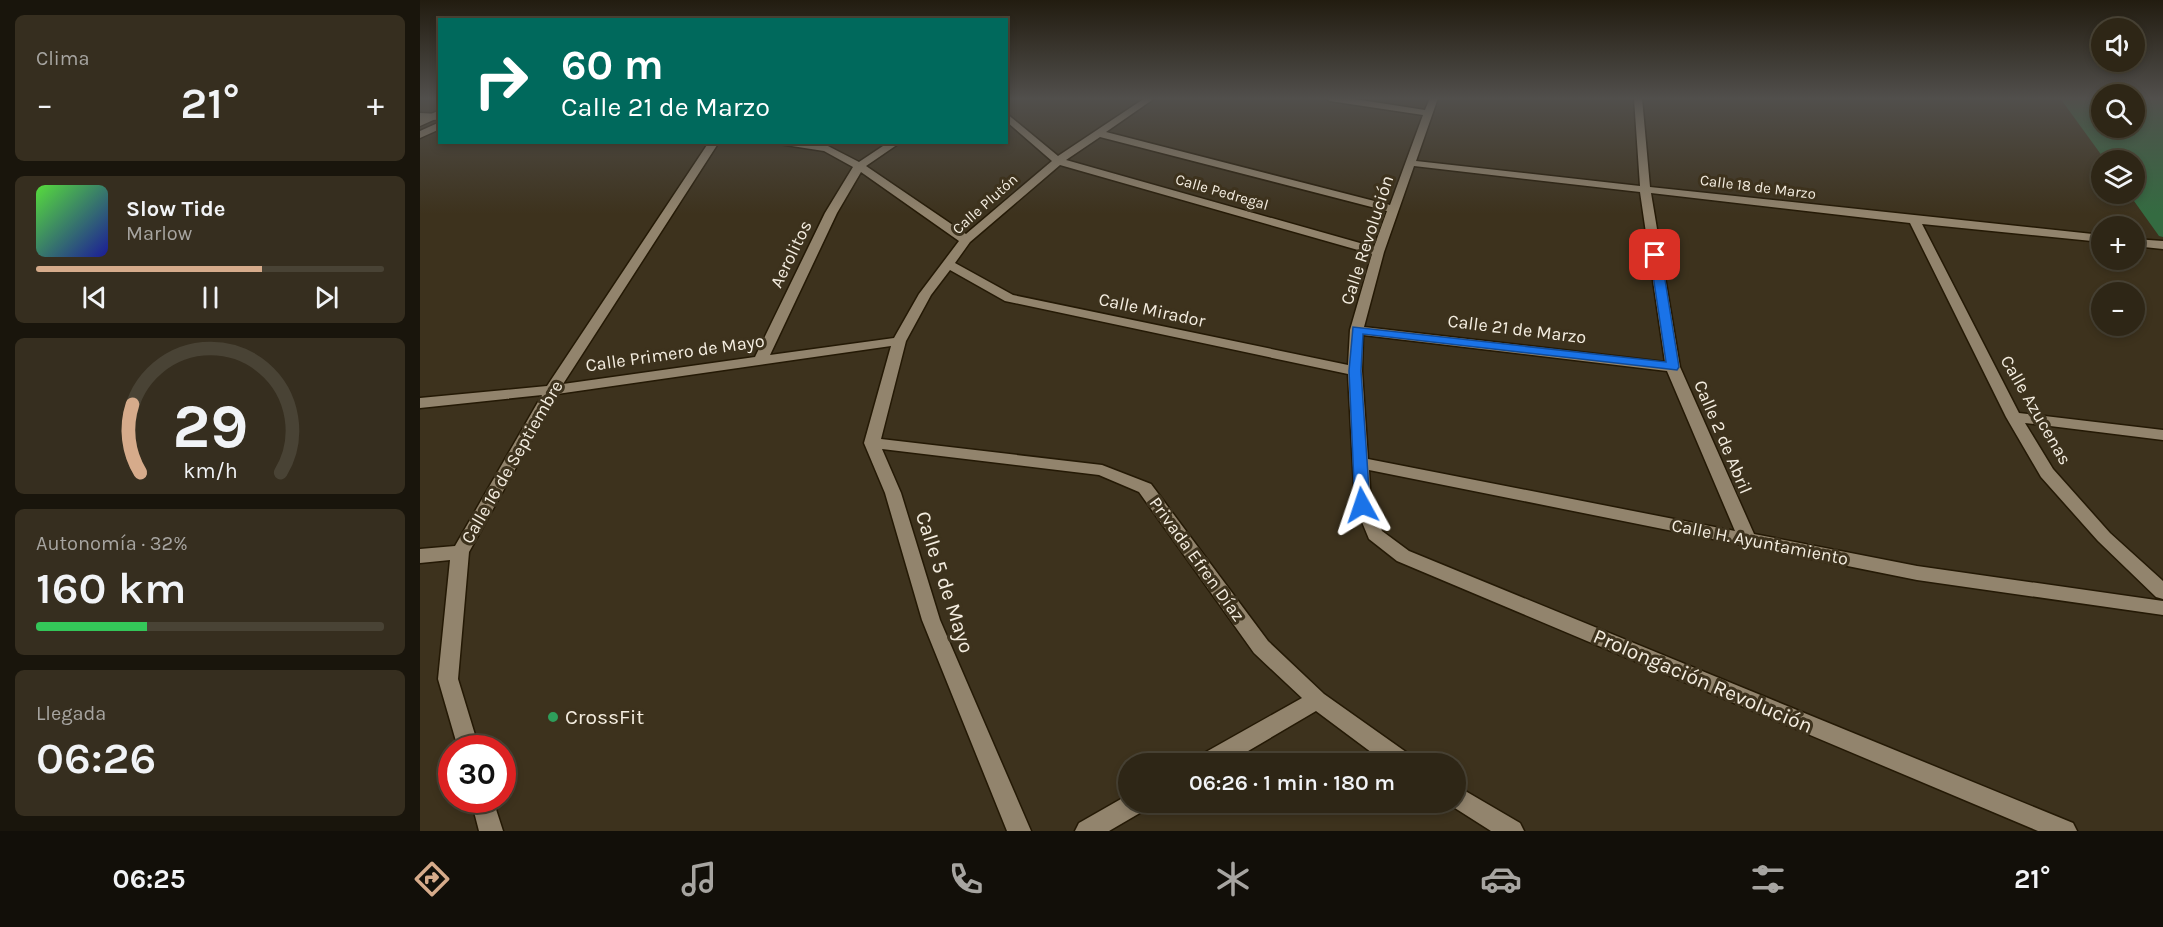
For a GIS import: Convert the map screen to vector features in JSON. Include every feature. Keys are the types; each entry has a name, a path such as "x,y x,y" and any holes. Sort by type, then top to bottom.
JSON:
{"street":[{"path":"1030,137 1058,161"},
{"name":"Calle Plutón","path":"899,341 925,294 966,240 1058,161 1097,137"},
{"path":"1112,137 1395,210"},
{"name":"Calle Revolución","path":"1362,505 1355,371 1357,330 1378,252 1421,137"},
{"name":"Calle 2 de Abril","path":"1641,137 1645,188 1673,367 1747,539"},
{"name":"Calle 16 de Septiembre","path":"464,735 448,679 460,552 552,390 713,144"},
{"path":"789,144 826,148 859,166 966,240"},
{"path":"859,166 893,144"},
{"name":"Calle Pedregal","path":"1058,161 1378,252"},
{"name":"Calle 18 de Marzo","path":"1411,163 2091,238"},
{"name":"Aerolitos","path":"760,361 831,213 859,166"},
{"name":"Calle Azucenas","path":"1914,220 2014,417 2047,473 2104,537 2163,592"},
{"path":"2145,243 2163,245"},
{"name":"Calle Mirador","path":"948,264 1009,298 1355,371"},
{"name":"Calle 21 de Marzo","path":"1357,330 1673,367"},
{"path":"872,443 899,341"},
{"name":"Calle Primero de Mayo","path":"420,404 552,390 899,341"},
{"path":"2014,417 2163,435"},
{"name":"Privada Efren Díaz","path":"872,443 1102,470 1145,488 1260,647 1317,700 1391,753"},
{"name":"Calle 5 de Mayo","path":"872,443 893,493 932,620 1019,831"},
{"name":"Calle H. Ayuntamiento","path":"1359,463 1917,573 2163,608"},
{"name":"Prolongación Revolución","path":"1362,505 1375,535 1403,556 2065,831"},
{"path":"420,556 460,552"},
{"path":"1224,753 1317,700"},
{"path":"1466,803 1512,831"},
{"path":"486,813 491,831"},
{"path":"1087,831 1118,813"}],"green space":[{"path":"2088,137 2163,137 2163,237 2159,236 2136,204 2145,204 2145,150 2098,150"}],"place":[{"name":"CrossFit","path":"553,717"}],"route":[{"path":"1362,505 1355,371 1357,330 1673,367 1655,255"}]}
